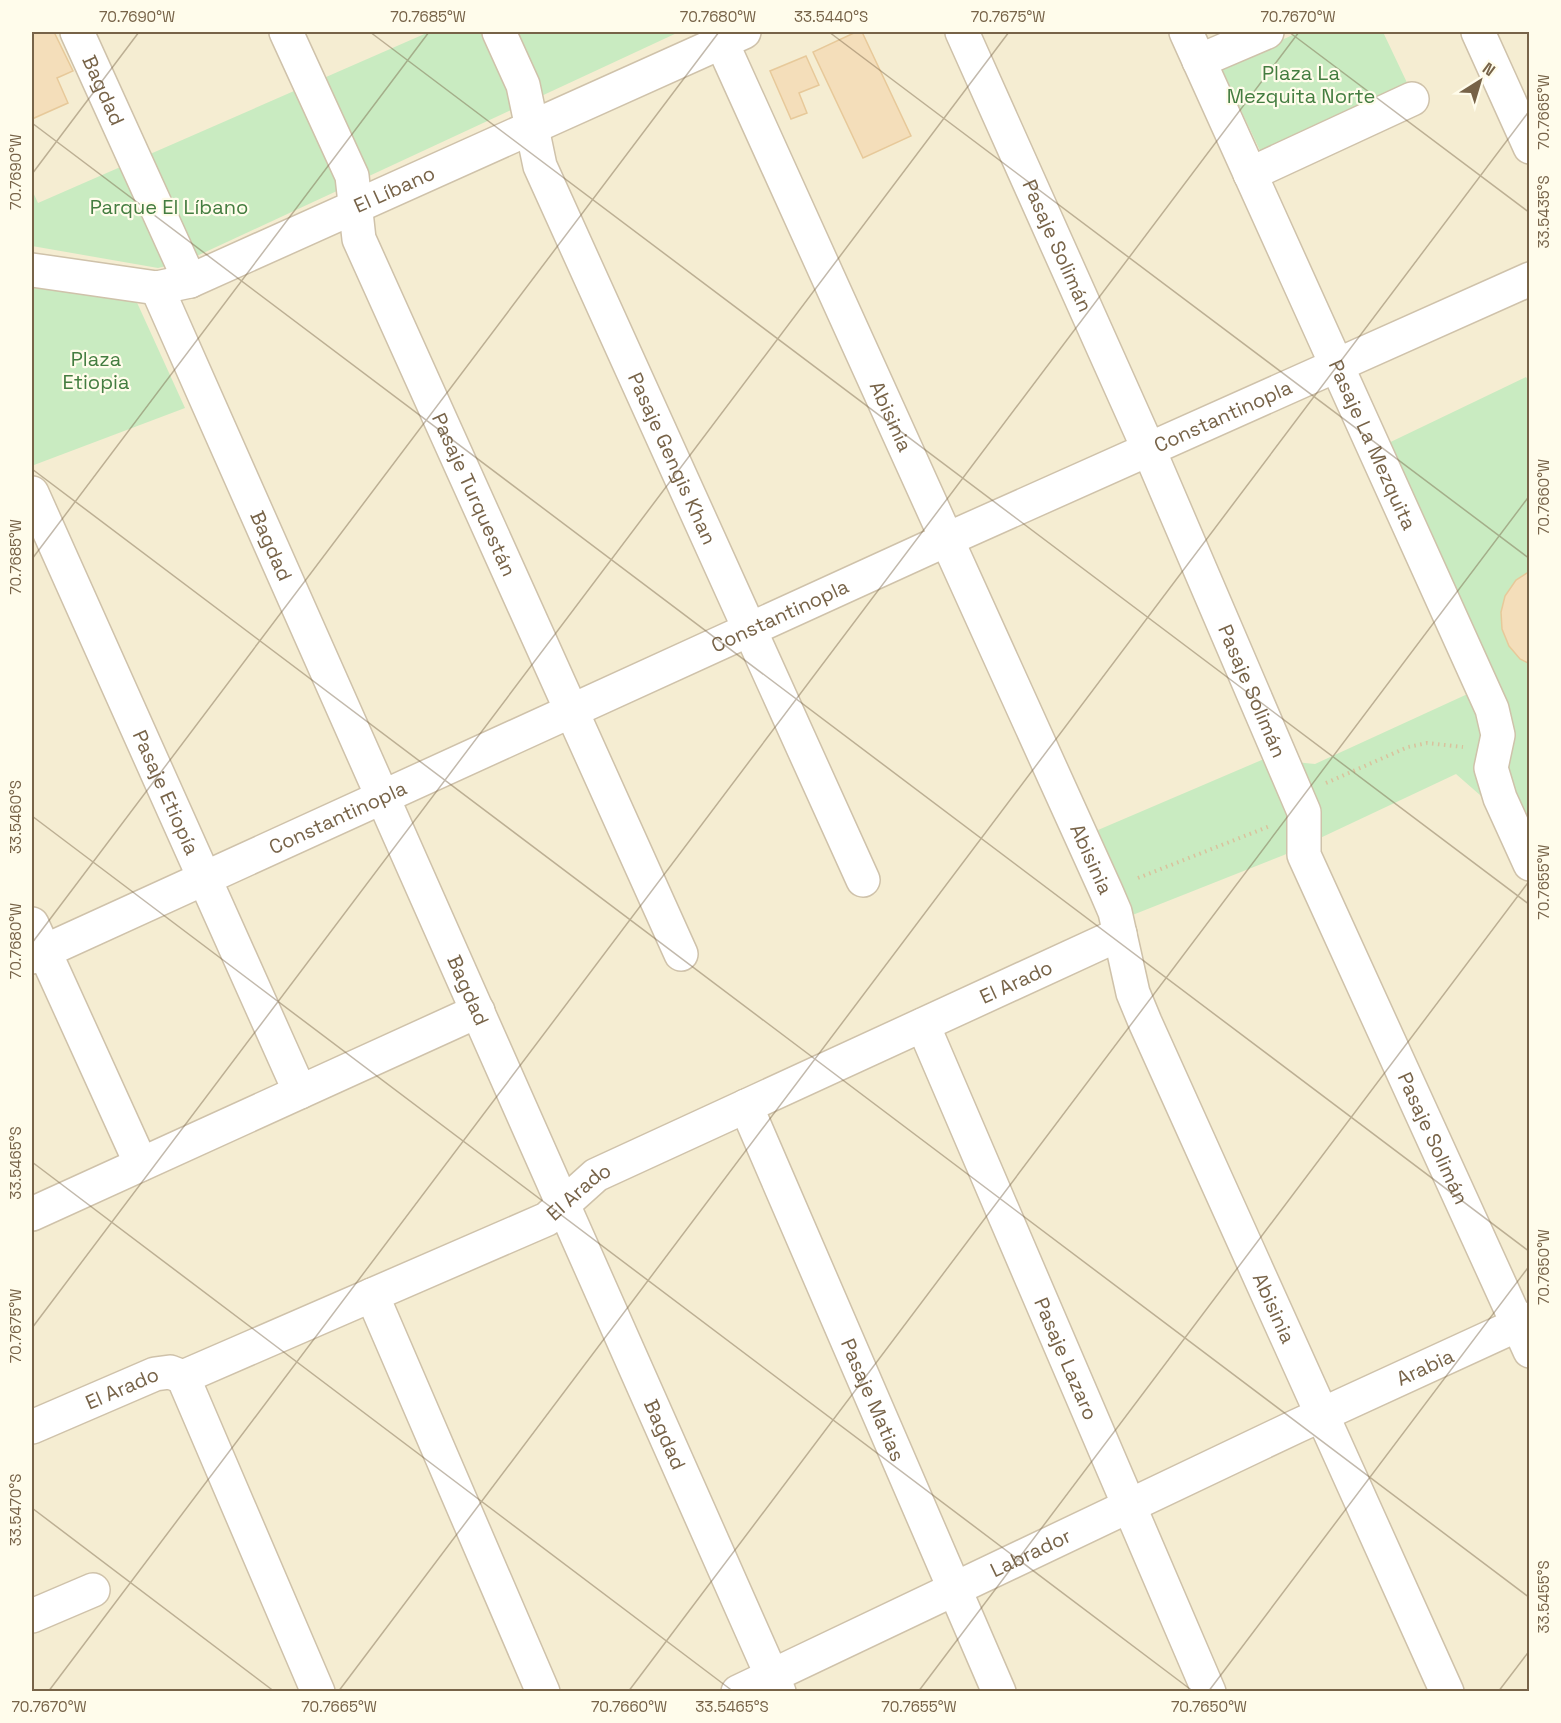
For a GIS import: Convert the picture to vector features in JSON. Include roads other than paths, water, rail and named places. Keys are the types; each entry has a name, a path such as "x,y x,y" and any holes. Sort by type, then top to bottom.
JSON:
{"street":[{"name":"Bagdad","path":"77,32 190,282"},
{"name":"Pasaje Turquestán","path":"286,32 352,176 358,239 681,954"},
{"name":"Pasaje Gengis Khan","path":"499,32 523,85 540,166 863,880"},
{"name":"Pasaje Solimán","path":"962,32 1149,450 1304,812 1304,855 1526,1331"},
{"name":"Pasaje La Mezquita","path":"1186,32 1492,709 1498,735 1491,768 1500,798 1530,864"},
{"path":"1199,61 1267,32"},
{"path":"1478,32 1530,147"},
{"name":"El Líbano","path":"32,270 157,288 190,282 728,35"},
{"name":"Abisinia","path":"728,35 948,539 1115,912 1133,993 1144,1022 1447,1692"},
{"path":"1250,174 1412,99"},
{"name":"Constantinopla","path":"36,944 204,878 948,539 1530,279"},
{"name":"Bagdad","path":"157,288 776,1684"},
{"name":"Pasaje Etiopía","path":"32,493 300,1092"},
{"name":"El Arado","path":"32,1427 155,1374 170,1372 183,1377 547,1219 596,1175 1120,934"},
{"path":"36,944 141,1164"},
{"path":"32,1214 478,1011"},
{"name":"Pasaje Lazaro","path":"923,1024 1209,1692"},
{"name":"Pasaje Matias","path":"746,1106 999,1692"},
{"path":"372,1295 543,1692"},
{"name":"Arabia","path":"1322,1414 1526,1331"},
{"path":"183,1377 318,1692"},
{"name":"Labrador","path":"738,1692 776,1684 955,1588 1322,1414"},
{"path":"32,1616 93,1590"}],"park label":[{"name":"Plaza La Mezquita Norte","path":"1301,84"},
{"name":"Parque El Líbano","path":"169,207"},
{"name":"Plaza Etiopia","path":"96,370"}]}
